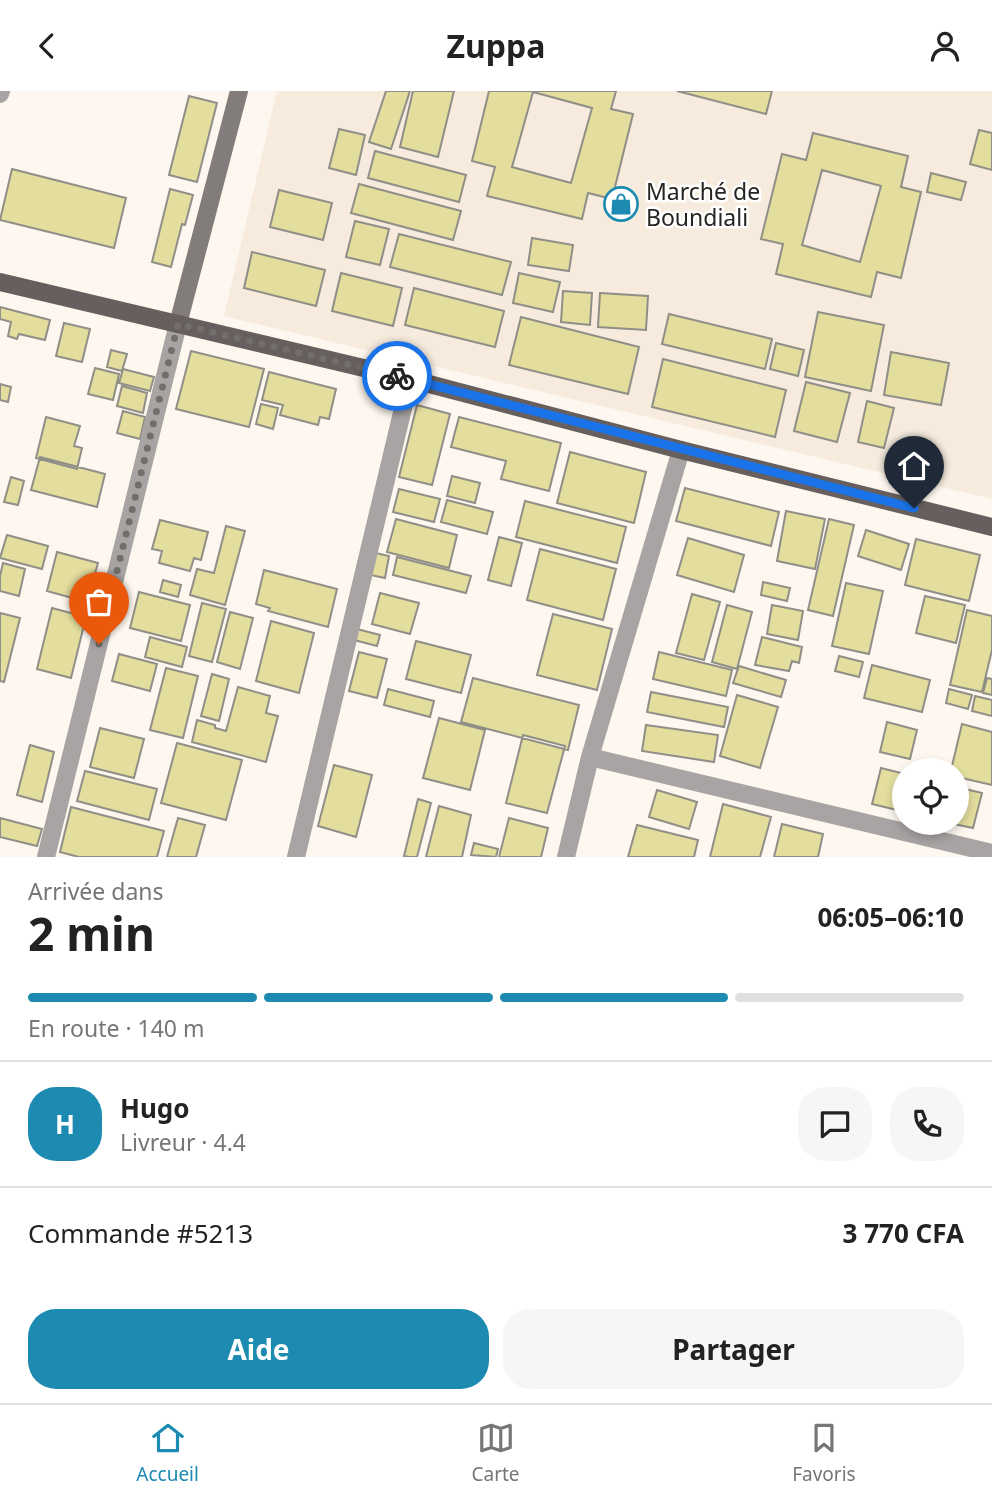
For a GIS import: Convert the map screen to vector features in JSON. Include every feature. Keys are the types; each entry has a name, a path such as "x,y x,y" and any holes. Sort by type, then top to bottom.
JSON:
{"main road":[{"path":"0,282 410,379 992,527"}],"street":[{"path":"46,857 178,324 239,91"},
{"path":"296,857 410,379"},
{"path":"566,857 590,757 681,450"},
{"path":"590,757 992,853"}],"shaded area":[{"name":"Marché de Boundiali","path":"277,91 992,91 992,499 224,316"}],"building":[{"path":"386,91 410,91 391,149 369,142"},
{"path":"413,91 454,91 438,157 400,147"},
{"path":"489,91 616,91 611,109 633,114 612,199 588,193 582,219 487,196 495,167 472,161","holes":["533,92 592,108 571,183 512,167"]},
{"path":"677,91 772,91 766,114"},
{"path":"189,96 217,103 197,182 169,175"},
{"path":"339,129 365,135 356,175 329,168"},
{"path":"979,130 992,133 992,170 970,164"},
{"path":"813,133 908,156 901,187 921,192 901,278 877,272 871,297 776,274 783,244 761,239 782,154 806,160","holes":["822,170 881,186 860,262 802,245"]},
{"path":"375,151 466,175 459,202 368,178"},
{"path":"12,169 126,198 114,248 0,220"},
{"path":"931,173 966,182 961,200 927,192"},
{"path":"359,184 461,211 453,240 351,213"},
{"path":"170,189 193,195 171,267 152,262"},
{"path":"279,190 332,203 323,240 270,227"},
{"path":"355,221 389,229 380,265 346,257"},
{"path":"399,234 511,262 502,295 390,267"},
{"path":"532,238 573,245 569,271 528,265"},
{"path":"252,252 325,270 316,306 244,288"},
{"path":"341,273 402,288 393,326 332,311"},
{"path":"519,273 560,282 553,312 513,303"},
{"path":"414,288 504,311 495,347 405,325"},
{"path":"563,291 592,293 590,325 561,322"},
{"path":"600,293 648,296 646,330 598,327"},
{"path":"0,307 50,320 45,340 19,334 17,339 8,336 11,322 0,319"},
{"path":"818,312 884,325 871,391 805,377"},
{"path":"669,314 772,339 765,369 662,344"},
{"path":"521,317 639,347 628,394 509,365"},
{"path":"64,323 90,329 82,362 56,356"},
{"path":"776,343 804,350 798,376 770,369"},
{"path":"111,350 127,354 122,371 107,367"},
{"path":"191,351 264,369 249,427 176,409"},
{"path":"891,352 949,363 941,405 884,395"},
{"path":"663,359 786,390 775,437 652,407"},
{"path":"95,368 119,374 113,400 88,394"},
{"path":"123,369 154,377 150,391 119,383"},
{"path":"269,372 336,389 329,419 320,417 318,425 280,415 283,405 262,400"},
{"path":"806,382 850,393 837,442 794,431"},
{"path":"0,384 11,387 8,402 0,400"},
{"path":"122,386 147,393 143,413 117,406"},
{"path":"867,401 894,408 884,448 858,442"},
{"path":"261,404 278,408 273,429 256,424"},
{"path":"417,405 450,414 432,485 399,477"},
{"path":"123,411 145,417 140,439 117,433"},
{"path":"46,417 80,426 74,446 82,448 77,469 36,458"},
{"path":"459,417 561,443 549,491 501,479 506,461 451,447"},
{"path":"570,452 646,472 634,523 557,503"},
{"path":"40,457 105,474 97,507 31,490"},
{"path":"452,476 480,483 475,503 447,496"},
{"path":"11,477 24,481 18,505 4,502"},
{"path":"685,488 779,512 771,546 676,521"},
{"path":"399,489 440,499 434,522 393,512"},
{"path":"447,500 493,512 487,534 441,522"},
{"path":"525,501 626,527 617,563 516,537"},
{"path":"786,511 825,519 815,569 777,561"},
{"path":"396,519 457,535 449,568 387,552"},
{"path":"829,519 854,525 833,616 808,610"},
{"path":"160,520 208,532 201,560 194,558 190,571 159,563 162,551 152,549"},
{"path":"226,526 245,531 225,605 190,595 197,569 214,573"},
{"path":"866,530 909,544 901,570 858,556"},
{"path":"7,535 48,546 42,569 0,558"},
{"path":"499,537 522,543 511,586 488,580"},
{"path":"688,538 744,555 734,592 677,575"},
{"path":"916,539 980,555 969,601 905,585"},
{"path":"540,549 616,569 603,620 527,600"},
{"path":"57,552 98,563 87,602 47,591"},
{"path":"371,552 389,556 385,578 366,574"},
{"path":"397,557 471,576 466,593 393,575"},
{"path":"3,563 25,569 19,596 0,591"},
{"path":"264,570 337,589 328,627 268,611 270,608 256,604"},
{"path":"163,580 181,585 178,597 160,592"},
{"path":"763,582 790,588 787,601 761,595"},
{"path":"846,583 883,591 869,654 832,646"},
{"path":"139,592 190,605 181,641 130,628"},
{"path":"380,593 419,603 410,634 372,624"},
{"path":"692,594 720,602 704,660 676,653"},
{"path":"925,596 965,605 956,643 916,633"},
{"path":"202,603 226,609 212,662 189,656"},
{"path":"727,605 752,612 737,669 712,662"},
{"path":"772,605 803,611 798,640 767,634"},
{"path":"52,608 86,617 71,678 37,669"},
{"path":"967,610 992,616 992,650 982,692 950,685"},
{"path":"230,612 253,618 240,669 217,662"},
{"path":"0,613 20,618 4,682 0,681"},
{"path":"553,614 612,629 597,690 537,675"},
{"path":"271,621 314,633 299,693 256,681"},
{"path":"357,629 380,635 377,646 354,640"},
{"path":"150,637 187,647 182,667 145,657"},
{"path":"762,637 802,647 799,663 792,661 789,671 755,665"},
{"path":"416,641 471,655 461,693 406,679"},
{"path":"359,652 387,659 377,698 349,691"},
{"path":"659,652 732,670 726,696 653,679"},
{"path":"119,654 157,664 150,691 112,681"},
{"path":"839,656 863,662 859,677 835,671"},
{"path":"872,665 930,680 922,712 864,698"},
{"path":"739,666 786,680 781,697 733,683"},
{"path":"166,668 198,676 183,738 150,730"},
{"path":"212,674 229,679 219,721 201,716"},
{"path":"473,678 579,705 568,750 461,722"},
{"path":"987,678 992,679 992,695 983,693"},
{"path":"238,687 270,696 266,713 278,716 266,762 192,742 197,720 226,731"},
{"path":"388,689 434,701 430,717 384,705"},
{"path":"949,689 972,695 968,709 946,703"},
{"path":"651,692 728,707 724,727 647,712"},
{"path":"737,695 778,707 760,768 720,756"},
{"path":"975,696 992,700 992,716 972,711"},
{"path":"439,718 485,730 470,790 423,778"},
{"path":"887,722 917,730 910,758 880,752"},
{"path":"962,724 992,732 992,785 969,780 969,758 954,758"},
{"path":"646,725 718,735 714,762 642,751"},
{"path":"100,728 144,739 134,778 90,767"},
{"path":"523,735 565,746 547,813 506,803"},
{"path":"177,743 242,760 226,820 161,803"},
{"path":"30,745 54,752 42,802 17,795"},
{"path":"334,765 372,775 356,837 318,826"},
{"path":"881,768 892,771 892,809 872,804"},
{"path":"85,771 157,789 149,820 77,801"},
{"path":"657,790 697,802 689,829 649,817"},
{"path":"969,790 982,793 973,828 969,827"},
{"path":"418,799 431,803 417,857 404,856"},
{"path":"723,804 771,817 760,857 710,857"},
{"path":"439,806 471,815 462,857 426,857"},
{"path":"71,807 164,831 157,857 79,857 60,852"},
{"path":"0,818 42,829 37,846 0,837"},
{"path":"178,818 205,825 196,857 167,857"},
{"path":"509,818 548,828 541,857 499,857"},
{"path":"782,824 823,834 818,857 774,857"},
{"path":"637,825 698,840 694,857 628,857"},
{"path":"474,843 498,849 496,857 471,855"}],"way so far":[{"path":"99,644 178,324 397,376"}],"place":[{"name":"Marché de Boundiali","path":"621,204"}],"route":[{"path":"397,376 914,508"}]}
